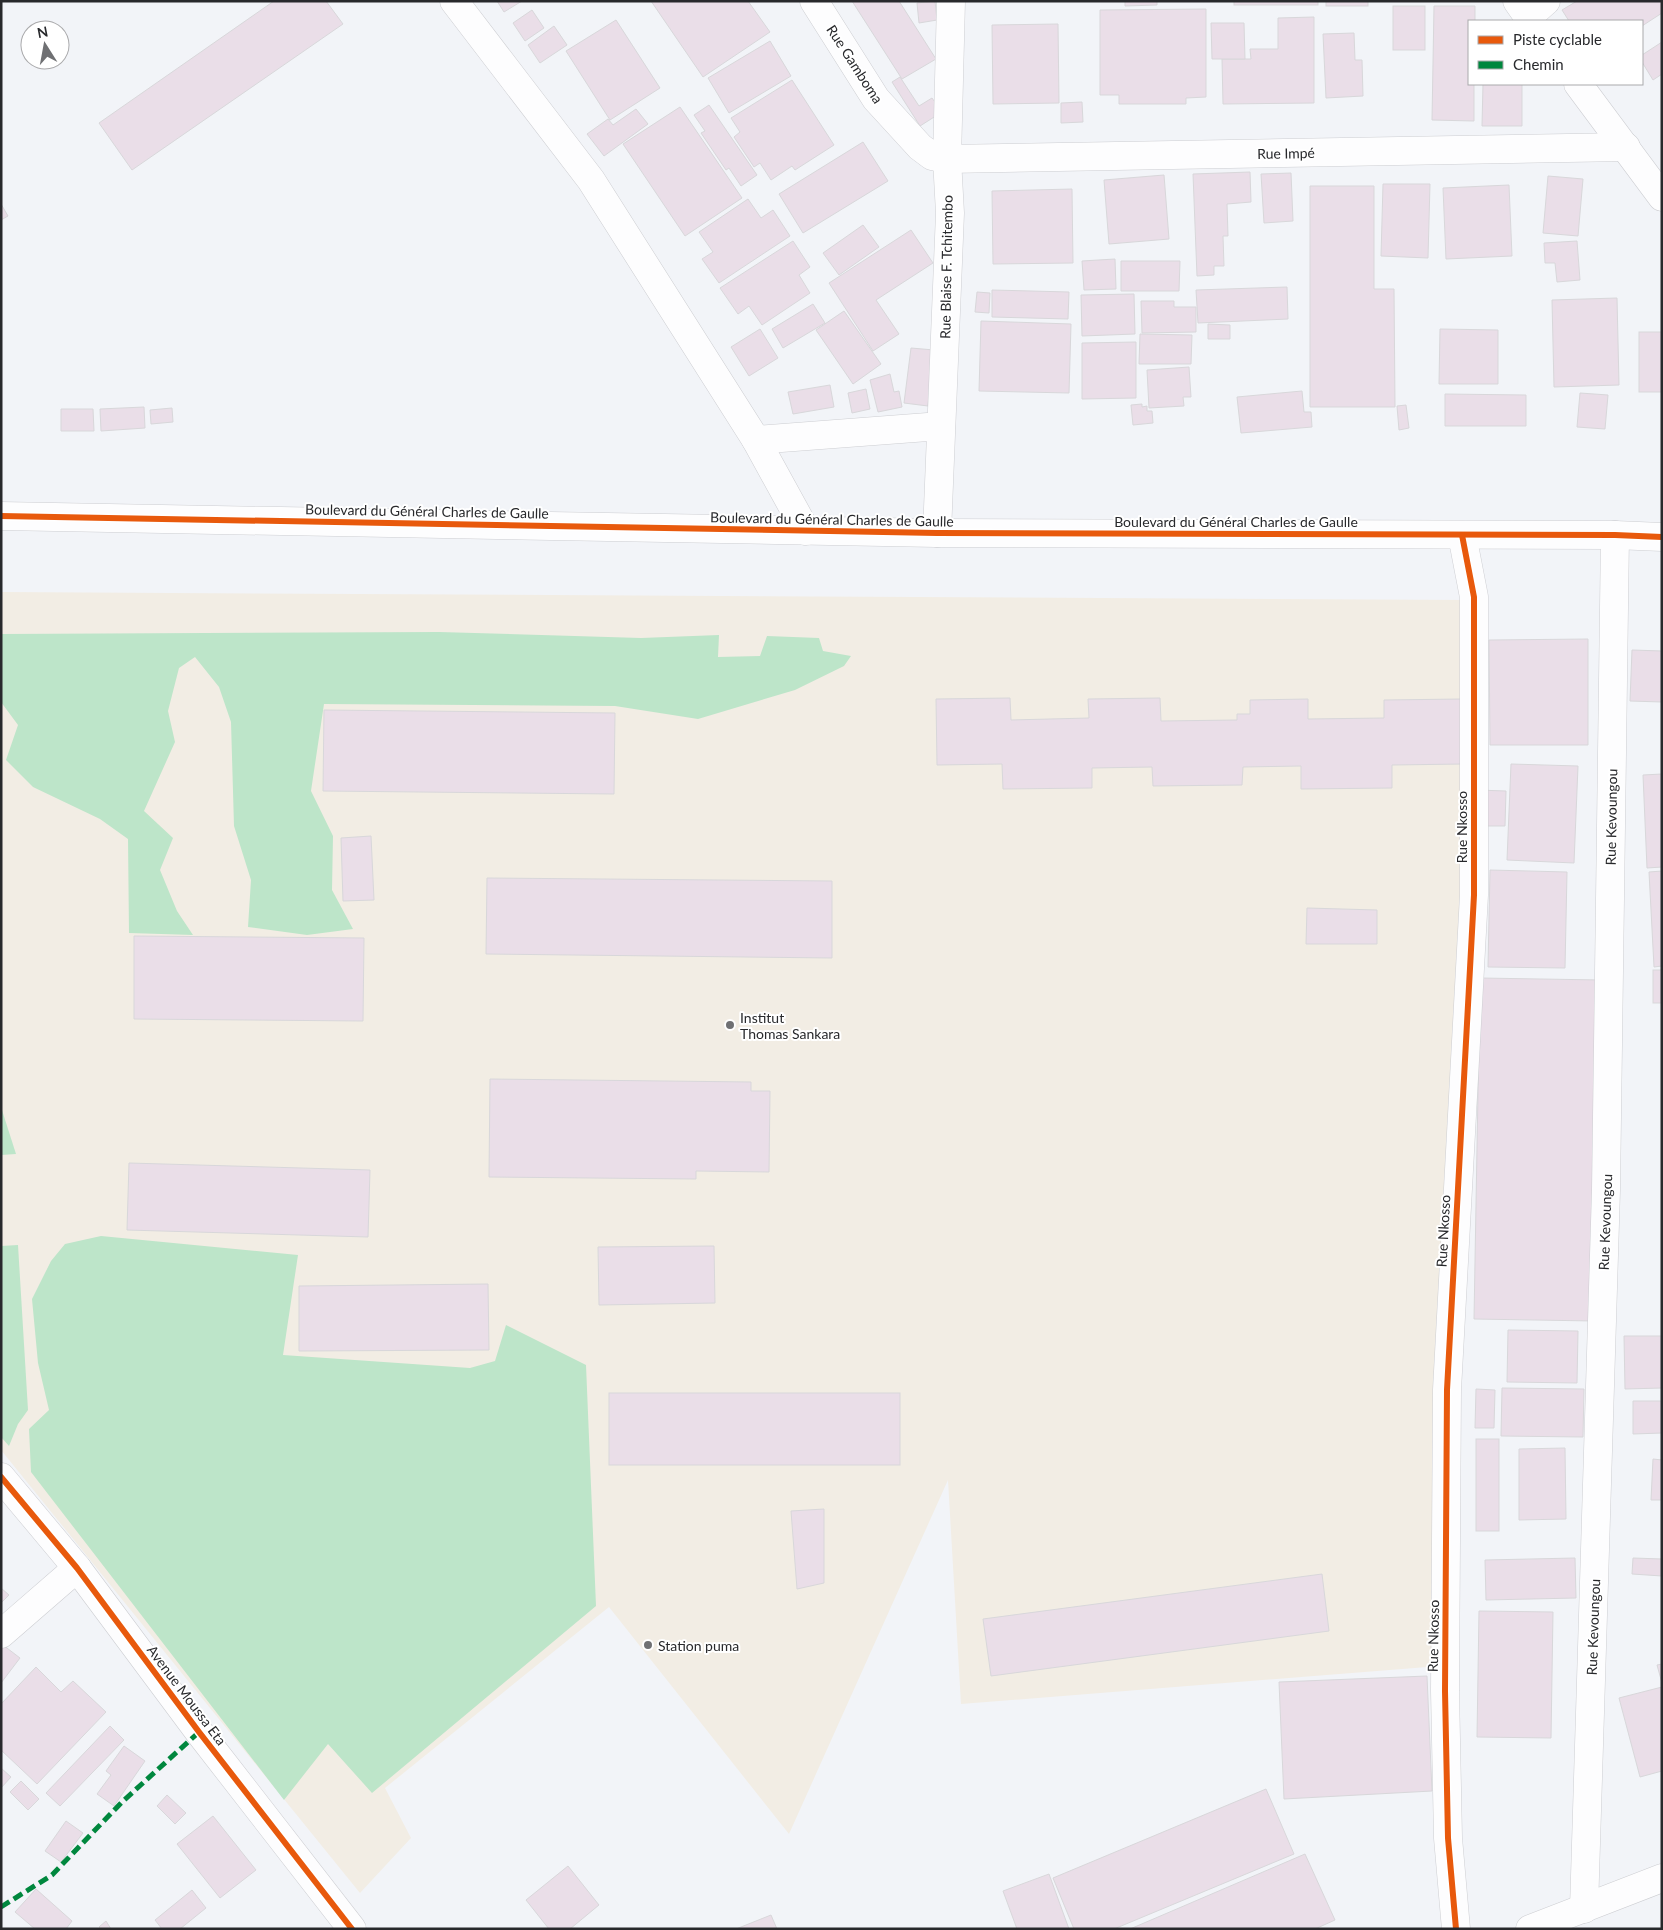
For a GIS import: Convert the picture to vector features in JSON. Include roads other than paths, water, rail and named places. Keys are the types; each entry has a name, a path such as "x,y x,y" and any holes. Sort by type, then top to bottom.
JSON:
{"street":[{"path":"454,1 591,180 756,440 806,531"},
{"name":"Rue Gamboma","path":"814,1 876,99 920,147 932,156 947,159"},
{"name":"Rue Blaise F. Tchitembo","path":"937,533 950,213 947,159 951,1"},
{"path":"1579,85 1662,197"},
{"name":"Rue Impé","path":"947,159 1626,147"},
{"path":"756,440 941,426"},
{"name":"Boulevard du Général Charles de Gaulle","path":"1,516 937,533 1615,535 1662,537"},
{"name":"Rue Nkosso","path":"1456,1929 1448,1838 1445,1701 1447,1390 1474,895 1474,597 1462,535"},
{"name":"Rue Kevoungou","path":"1584,1909 1606,1180 1615,535"},
{"name":"Avenue Moussa Eta","path":"1,1477 77,1568 199,1732 352,1929"},
{"path":"1,1634 77,1568"},
{"path":"1530,1929 1662,1878"}],"place":[{"name":"Institut Thomas Sankara","path":"730,1025"},
{"name":"Station puma","path":"648,1645"}]}
